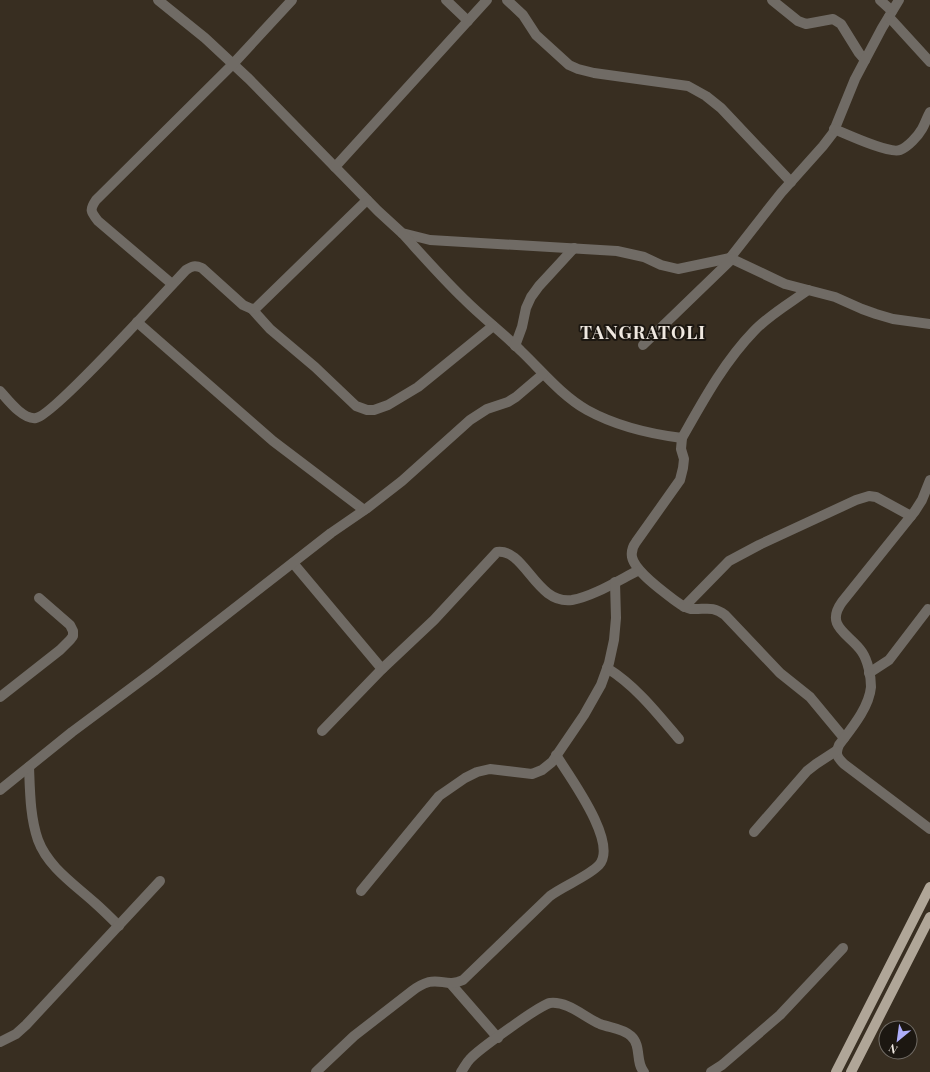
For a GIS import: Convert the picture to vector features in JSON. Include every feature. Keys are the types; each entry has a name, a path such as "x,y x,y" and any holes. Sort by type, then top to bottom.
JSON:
{"main road":[{"path":"836,1072 930,887"},
{"path":"851,1072 930,917"}],"street":[{"path":"158,0 233,64 402,233 463,299 516,346 567,396 586,409 606,419 655,434 682,438"},
{"path":"172,284 98,221 91,212 92,206 96,200 233,64 292,0"},
{"path":"446,0 468,22"},
{"path":"335,166 487,0"},
{"path":"507,0 523,15 536,35 569,65 594,73 688,86 695,89 721,108 791,182"},
{"path":"772,0 802,23 813,23 833,18 837,20 865,60"},
{"path":"880,0 930,62"},
{"path":"643,345 731,259 791,182 823,146 834,130 855,78 899,0"},
{"path":"834,130 883,149 894,151 900,150 906,146 922,129 930,112"},
{"path":"252,309 261,304 368,200"},
{"path":"402,233 430,240 574,248 629,253 644,257 670,268 678,269 731,259 773,279 835,297 876,314 893,319 930,324"},
{"path":"516,346 526,308 531,297 538,286 574,248"},
{"path":"0,391 24,415 34,418 40,417 53,407 82,379 186,270 191,266 196,265 202,268 243,305 252,309 270,329 315,367 356,406 367,410 374,410 388,405 418,387 492,326"},
{"path":"808,290 760,326 740,348 720,374 682,438 681,449 684,459 680,480 632,547 632,555 633,561 639,570 666,594 684,606 692,609 713,608 725,615 780,673 810,698 844,738"},
{"path":"136,322 273,441 364,510"},
{"path":"1,789 72,732 160,666 331,533 402,481 470,420 516,397 543,374"},
{"path":"754,832 807,771 836,751 866,704 871,686 866,659 862,651 839,627 836,621 836,610 911,516 922,500 930,480"},
{"path":"684,606 729,560 856,500 869,496 876,497 911,516"},
{"path":"322,731 382,668 434,620 497,552 508,552 544,591 562,600 571,600 581,597 639,570"},
{"path":"292,563 382,668"},
{"path":"361,891 439,796 465,778 477,772 490,769 532,774 542,770 552,762 584,715 607,668 614,640 616,618 615,582"},
{"path":"0,697 60,650 73,636 74,631 70,625 39,598"},
{"path":"869,673 889,660 928,609"},
{"path":"607,668 628,682 645,699 679,739"},
{"path":"836,751 838,758 844,764 930,829"},
{"path":"316,1072 354,1036 421,985 429,982 451,984 463,980 538,906 560,888 595,868 600,863 604,852 604,841 596,820 581,793 556,755"},
{"path":"29,767 35,826 38,840 44,852 67,880 95,903 119,926"},
{"path":"0,1042 16,1034 26,1025 160,881"},
{"path":"711,1072 722,1065 780,1015 842,948"},
{"path":"451,984 498,1038"},
{"path":"461,1072 470,1058 548,1003 557,1003 570,1007 598,1023 618,1029 632,1036 639,1049 640,1064 644,1072"}],"district":[{"name":"TANGRATOLI","path":"643,332"}]}
